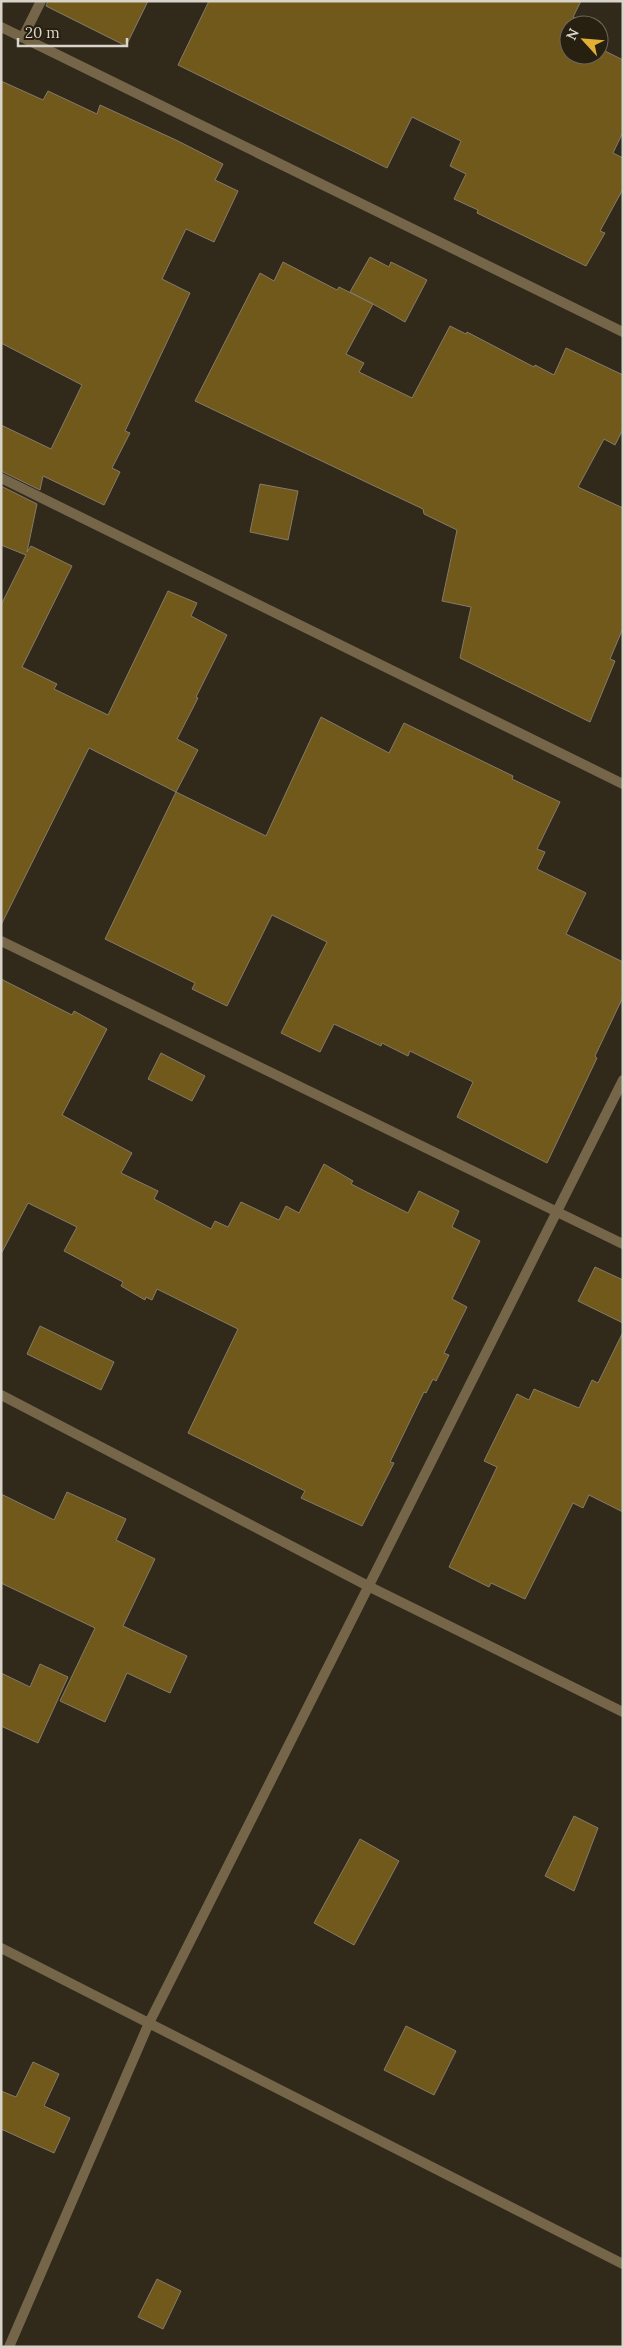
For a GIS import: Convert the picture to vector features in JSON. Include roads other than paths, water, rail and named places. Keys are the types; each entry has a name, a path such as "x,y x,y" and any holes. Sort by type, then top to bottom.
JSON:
{"street":[{"path":"23,37 42,1"},
{"path":"1,27 623,332"},
{"path":"1,478 623,784"},
{"path":"1,941 623,1244"},
{"path":"10,2347 149,2023 370,1587 623,1080"},
{"path":"1,1395 370,1587 623,1712"},
{"path":"1,1948 623,2264"}]}
